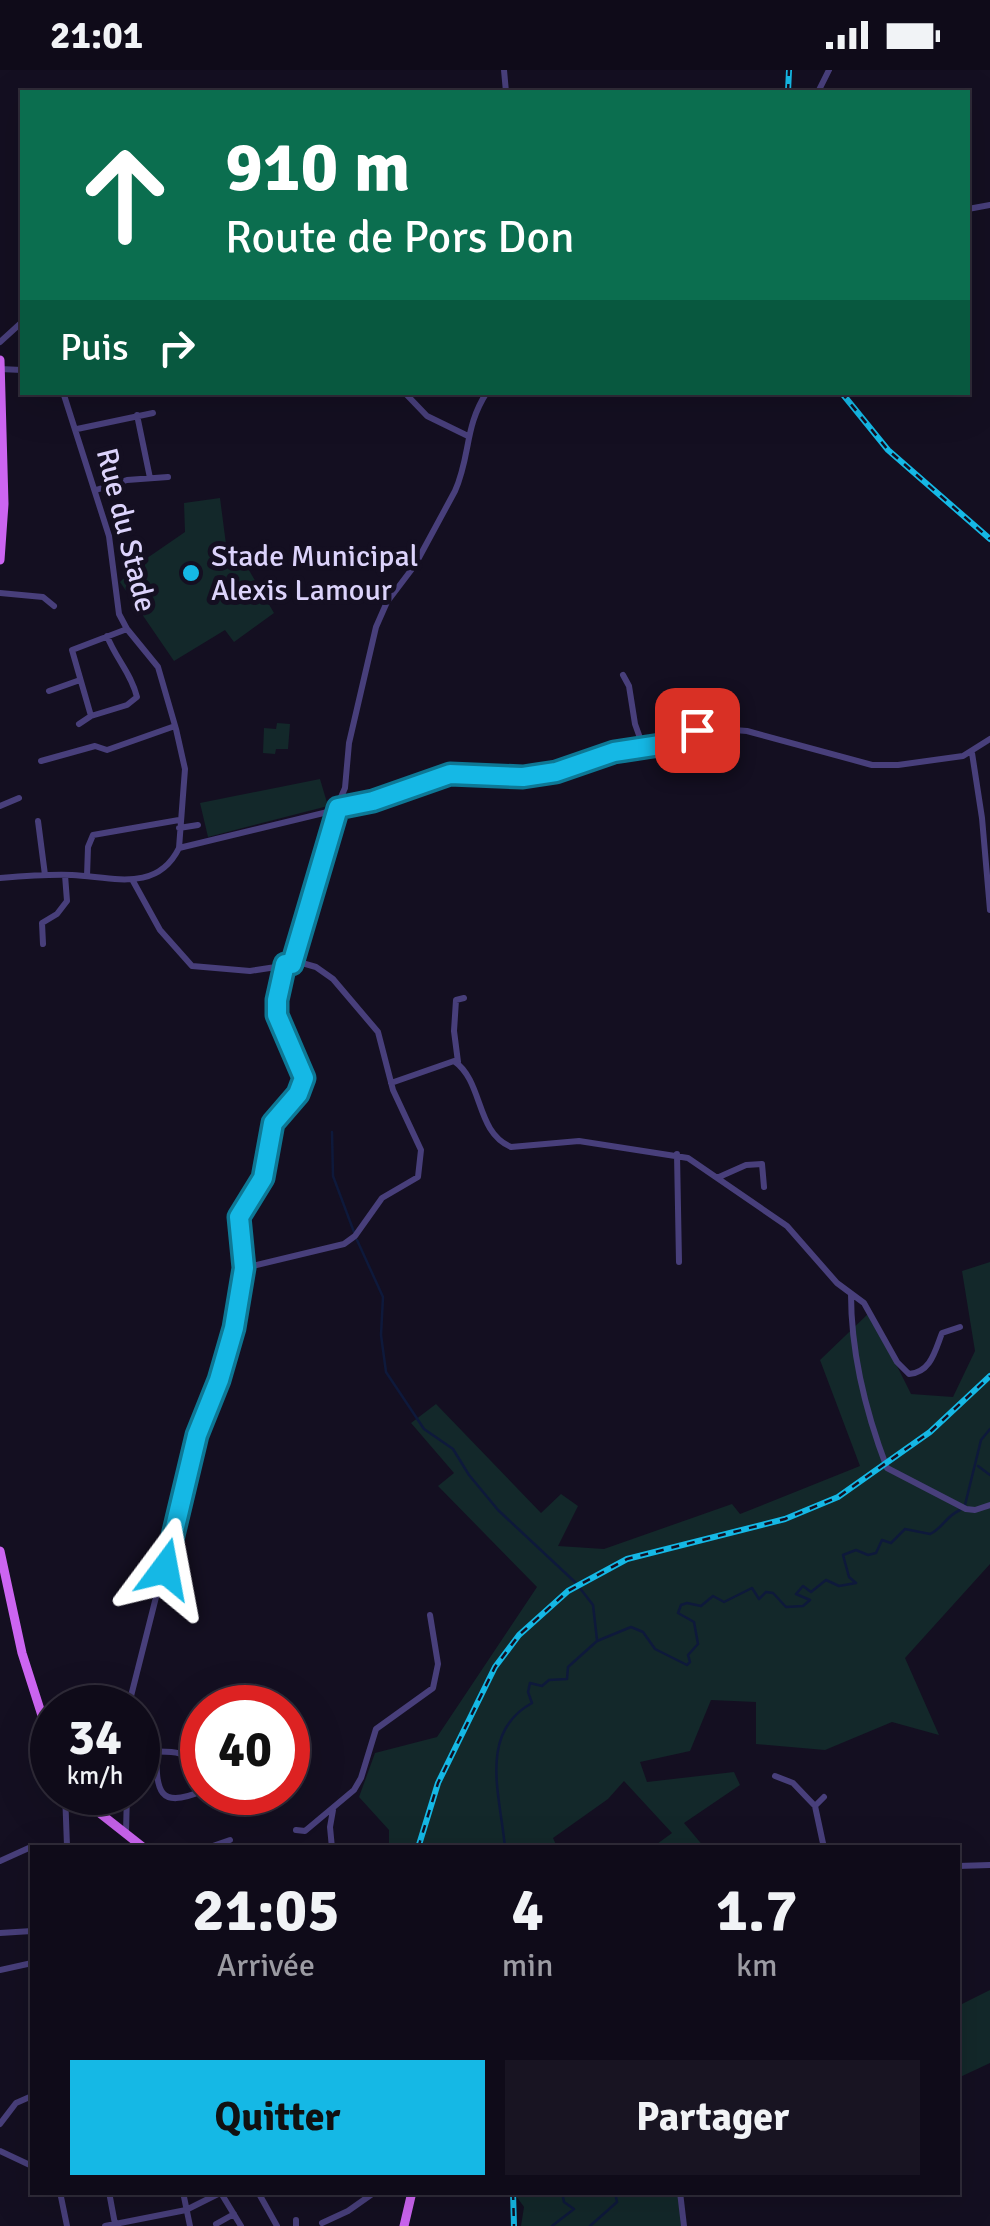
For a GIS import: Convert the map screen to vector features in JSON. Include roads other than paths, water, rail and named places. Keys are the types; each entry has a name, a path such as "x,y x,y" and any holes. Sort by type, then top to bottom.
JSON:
{"main road":[{"path":"0,360 4,504 0,560"},
{"path":"0,1551 32,1685"},
{"path":"103,1815 140,1845"},
{"path":"404,2226 413,2195"}],"street":[{"path":"0,342 20,324"},
{"name":"Rue du Stade","path":"64,395 111,544 116,603 127,629 158,667 175,726 185,768 179,848"},
{"path":"407,395 428,416 468,436"},
{"path":"132,1685 160,1592 197,1435 228,1351 244,1268 239,1217 263,1178 273,1123 298,1094 304,1078 277,1015 277,1000 335,809 342,799 349,743 376,627 387,602 404,582 455,491 473,416 486,395"},
{"path":"77,429 152,412"},
{"path":"137,415 150,478"},
{"path":"96,490 126,480 168,476"},
{"path":"0,592 43,597 54,606"},
{"path":"92,716 72,650 127,629"},
{"path":"78,724 137,697 130,674 116,659 107,636"},
{"path":"623,675 644,748"},
{"path":"49,691 80,680"},
{"path":"41,761 94,746 108,750 175,726"},
{"path":"0,878 65,875 133,881 161,870 179,848 373,801 450,774 536,776 697,730 719,727 747,731 872,765 898,766 972,753 990,739"},
{"path":"972,753 990,910"},
{"path":"0,806 19,798"},
{"path":"38,820 45,875"},
{"path":"87,876 88,847 93,835 198,825"},
{"path":"43,944 42,923 57,914 66,901 65,875"},
{"path":"133,881 160,930 192,966 250,971 288,964 321,970 378,1032 391,1083 421,1150 421,1168 414,1181 380,1201 352,1239 327,1250 244,1268"},
{"path":"464,998 456,1000 454,1014 458,1064 473,1087 490,1130 503,1144 511,1147 579,1141 677,1154 718,1177 787,1226 850,1294 864,1302 897,1362 909,1374 922,1371 930,1362 942,1333 960,1327"},
{"path":"391,1083 440,1063 458,1064"},
{"path":"677,1154 679,1262"},
{"path":"718,1177 746,1165 762,1164 764,1188"},
{"path":"850,1294 851,1334 870,1422 887,1468 966,1508 990,1505"},
{"path":"296,1830 305,1830 334,1810 361,1778 376,1728 424,1696 435,1684 438,1664 430,1615"},
{"path":"775,1776 793,1783 815,1806 823,1845"},
{"path":"815,1806 824,1797"},
{"path":"332,1845 334,1810"},
{"path":"66,1815 67,1845"},
{"path":"126,1815 126,1833"},
{"path":"216,1845 230,1840"},
{"path":"0,1862 30,1848"},
{"path":"960,1866 990,1865"},
{"path":"0,1931 30,1932"},
{"path":"0,1970 30,1964"},
{"path":"0,2124 16,2103 30,2097"},
{"path":"0,2151 30,2165"},
{"path":"61,2195 67,2226"},
{"path":"111,2195 116,2224"},
{"path":"184,2195 190,2226"},
{"path":"105,2226 186,2210 215,2195"},
{"path":"220,2195 241,2226"},
{"path":"260,2195 277,2226"},
{"path":"322,2223 371,2195"},
{"path":"680,2195 684,2226"},
{"path":"216,2224 234,2214"},
{"path":"157,2217 159,2226"}],"waterway":[{"path":"332,1132 333,1176 354,1232"},
{"path":"357,1240 383,1297 381,1335 386,1372 424,1429 453,1449 498,1510 576,1583"},
{"path":"965,1505 981,1440 990,1429"},
{"path":"978,1466 990,1475"},
{"path":"505,1845 497,1788 498,1749 515,1716 532,1703 530,1683 542,1686 549,1680 567,1679 568,1667 597,1641 631,1627 643,1632 655,1649 687,1665 688,1655 698,1644 694,1622 678,1613 681,1605 701,1606 713,1596 724,1602 752,1588 759,1599 766,1592 773,1593 786,1607 803,1606 810,1600 796,1594 803,1586 811,1592 826,1580 839,1586 856,1583 849,1577 843,1555 856,1550 868,1555 876,1553 882,1540 891,1543 905,1529 930,1534 960,1510"},
{"path":"579,1587 593,1605 597,1640"},
{"path":"552,2226 574,2209 564,2202 563,2195"},
{"path":"590,2226 617,2202 616,2195"}],"railway":[{"path":"788,90 789,70"},
{"path":"843,395 888,450 990,539"},
{"path":"419,1845 438,1783 495,1667 519,1635 568,1591 627,1559 785,1519 838,1497 930,1432 990,1376"},
{"path":"513,2195 514,2226"}],"place":[{"name":"Stade Municipal Alexis Lamour","path":"191,573"}]}
